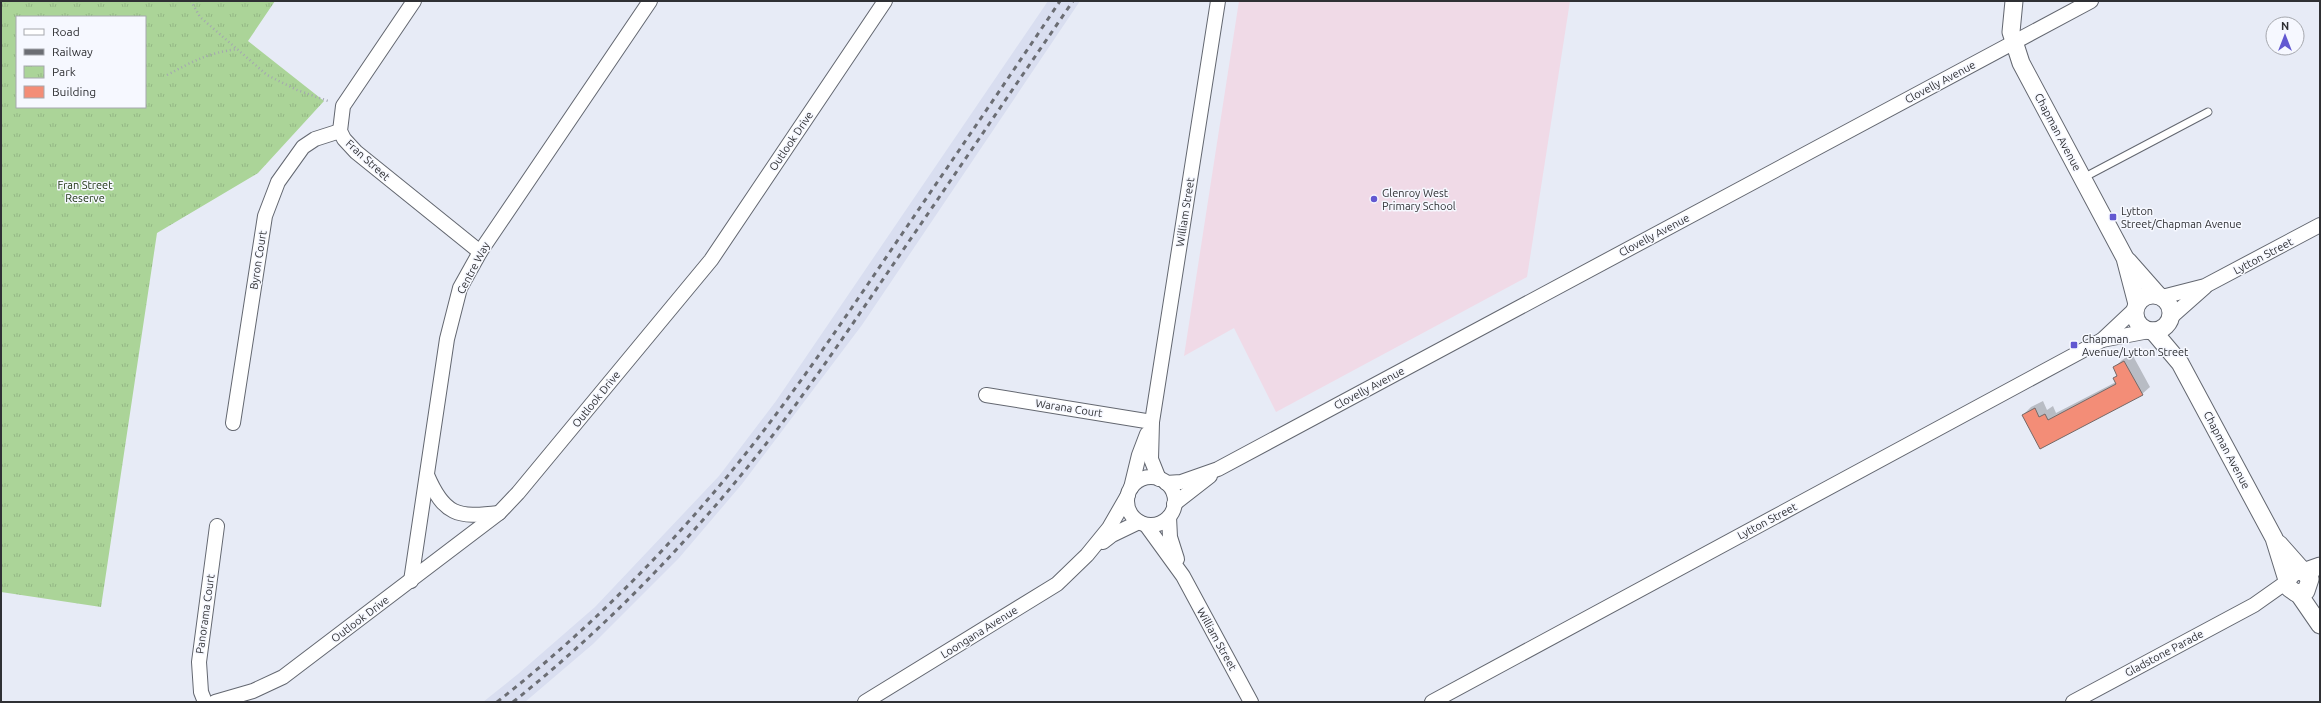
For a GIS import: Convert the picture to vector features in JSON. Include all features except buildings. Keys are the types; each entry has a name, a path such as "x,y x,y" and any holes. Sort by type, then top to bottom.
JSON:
{"street":[{"name":"Fran Street","path":"414,1 343,106 340,131 344,139 356,152 480,252"},
{"name":"Centre Way","path":"411,581 447,339 460,288 480,252 650,1"},
{"name":"Outlook Drive","path":"215,702 253,691 282,677 499,513 552,453 711,260 885,1"},
{"name":"William Street","path":"1162,481 1150,459 1152,422 1218,1"},
{"name":"Chapman Avenue","path":"2014,1 2011,32 2013,43 2021,63 2125,258 2136,306"},
{"name":"Clovelly Avenue","path":"1162,481 1181,482 1218,469 2091,1"},
{"name":"Byron Court","path":"233,423 265,216 278,182 303,147 315,139 340,131"},
{"name":"Lytton Street","path":"2160,296 2205,286 2320,225"},
{"name":"Chapman Avenue","path":"2125,258 2160,296"},
{"name":"Lytton Street","path":"2170,320 2205,286"},
{"path":"2160,296 2170,306 2170,320 2162,328 2151,331 2139,324 2136,319 2136,306 2144,297 2160,296"},
{"name":"Lytton Street","path":"1432,702 2102,340 2136,306"},
{"name":"Chapman Avenue","path":"2170,320 2180,363"},
{"name":"Chapman Avenue","path":"2151,331 2180,363 2320,620"},
{"name":"Lytton Street","path":"2102,340 2151,331"},
{"name":"Warana Court","path":"986,395 1152,422"},
{"name":"William Street","path":"1130,491 1139,455 1152,422"},
{"name":"Clovelly Avenue","path":"1174,504 1218,469"},
{"path":"427,474 436,497 444,507 466,515 499,513"},
{"path":"1144,479 1162,481 1171,489 1174,504 1169,517 1162,523 1142,523 1129,510 1130,491 1144,479"},
{"name":"Loongana Avenue","path":"1087,555 1109,528 1130,491"},
{"name":"William Street","path":"1169,517 1170,537 1183,576"},
{"name":"William Street","path":"1142,523 1183,576 1251,702"},
{"name":"Loongana Avenue","path":"865,702 1057,584 1087,555 1112,534 1142,523"},
{"name":"Panorama Court","path":"205,702 201,692 199,662 217,526"},
{"name":"Chapman Avenue","path":"2274,538 2302,572"},
{"path":"2301,586 2310,580 2302,572 2320,566"},
{"name":"Chapman Avenue","path":"2301,586 2320,625"},
{"name":"Gladstone Parade","path":"2073,702 2254,605 2301,586"}],"lane":[{"path":"2083,178 2208,112"}],"path":[{"path":"191,1 200,17 267,74 296,90 328,101"},
{"path":"167,75 191,61 214,52 239,49"}],"shaded area":[{"path":"1048,1 1080,1 862,325 742,484 679,558 593,644 525,702 483,702 518,674 595,607 719,476 776,401"},
{"name":"Glenroy West Primary School","path":"1239,1 1570,1 1527,277 1276,412 1234,328 1184,356"}],"green space":[{"name":"Fran Street Reserve","path":"1,1 275,1 248,41 324,101 258,173 157,233 101,607 1,592"}],"railway":[{"path":"497,702 533,673 602,611 668,545 758,438 832,337 1060,1"},
{"path":"513,702 552,670 626,601 661,566 729,490 791,411 837,346 1073,1"}],"place":[{"name":"Glenroy West Primary School","path":"1374,199"},
{"name":"Lytton Street/Chapman Avenue","path":"2113,217"},
{"name":"Chapman Avenue/Lytton Street","path":"2074,345"}]}
